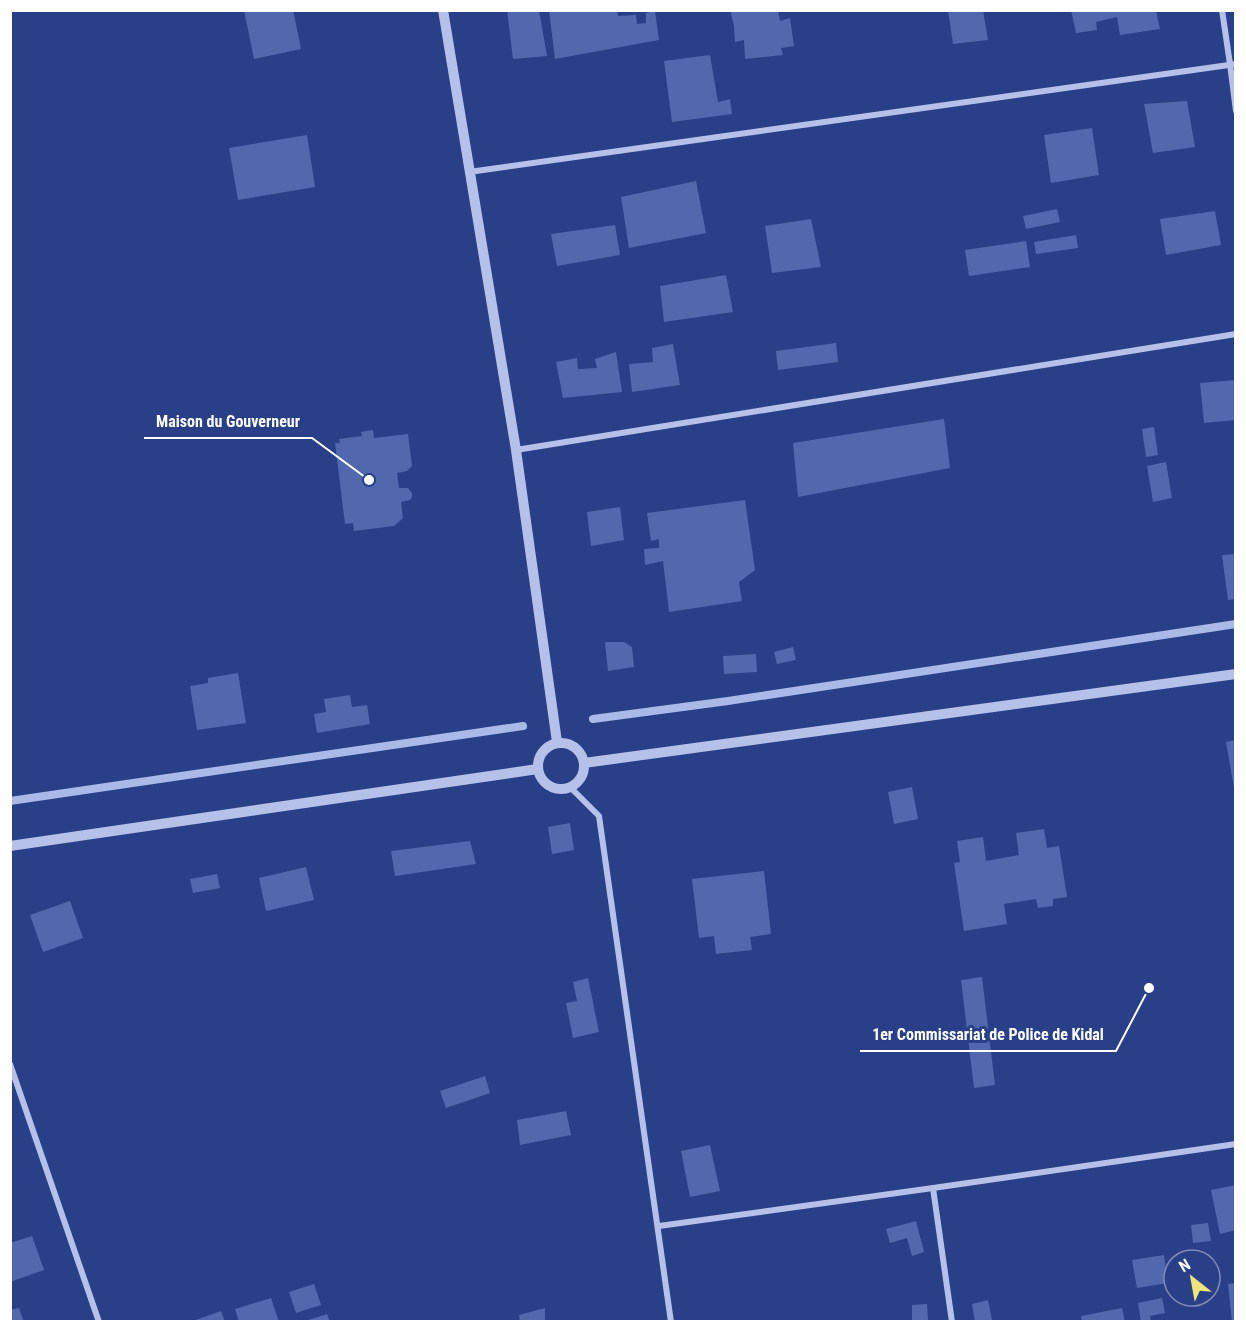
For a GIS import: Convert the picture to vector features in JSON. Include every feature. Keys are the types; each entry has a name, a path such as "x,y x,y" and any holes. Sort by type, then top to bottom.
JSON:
{"street":[{"path":"443,10 516,450 557,742"},
{"path":"1222,10 1233,64 1236,111"},
{"path":"469,172 1233,64"},
{"path":"516,450 1236,334"},
{"path":"584,763 1236,674"},
{"path":"557,742 574,747 579,751 584,763 581,777 577,782 562,789 546,784 540,777 538,769 538,760 542,752 557,742"},
{"path":"10,846 538,769"},
{"path":"570,787 599,816 671,1322"},
{"path":"10,1065 98,1319 89,1322"},
{"path":"658,1227 1236,1144"},
{"path":"933,1188 952,1322"}],"building":[{"path":"244,10 293,10 301,49 254,59"},
{"path":"507,10 539,10 547,56 513,59"},
{"path":"549,10 617,10 618,16 636,15 637,24 646,23 646,13 655,11 659,40 555,59"},
{"path":"730,10 778,10 780,21 790,18 794,46 781,48 783,55 745,59 744,40 735,42"},
{"path":"948,10 983,10 988,40 953,44"},
{"path":"1071,10 1156,10 1160,29 1120,35 1117,17 1096,22 1097,30 1076,33"},
{"path":"710,55 718,102 730,99 732,114 672,122 664,61"},
{"path":"1187,101 1195,147 1153,153 1144,104"},
{"path":"1092,128 1099,175 1051,183 1044,135"},
{"path":"307,135 315,187 238,200 229,148"},
{"path":"696,181 706,233 629,248 621,197"},
{"path":"1057,209 1060,222 1026,229 1023,216"},
{"path":"1215,211 1221,245 1166,255 1160,219"},
{"path":"811,219 821,267 772,273 765,226"},
{"path":"615,225 620,255 557,266 551,234"},
{"path":"1076,235 1078,248 1036,254 1034,242"},
{"path":"1026,241 1030,267 969,276 965,250"},
{"path":"726,275 733,312 664,322 660,286"},
{"path":"836,343 838,362 778,370 776,351"},
{"path":"673,344 680,385 632,392 629,364 653,362 652,348"},
{"path":"616,352 622,392 563,398 556,362 577,358 578,369 597,368 595,359"},
{"path":"1236,380 1236,420 1204,423 1200,383"},
{"path":"944,419 950,468 798,497 793,443"},
{"path":"1154,427 1158,455 1146,457 1142,429"},
{"path":"373,430 374,438 408,434 412,466 407,471 397,473 399,488 408,488 412,497 410,500 401,502 403,518 394,526 354,531 353,523 345,524 335,443 340,443 339,439 362,436 361,432"},
{"path":"1166,462 1172,498 1153,502 1147,466"},
{"path":"745,500 755,570 739,582 742,601 669,612 663,561 645,565 644,549 659,548 659,539 651,541 647,513"},
{"path":"620,507 624,540 591,546 587,512"},
{"path":"1236,554 1236,599 1228,600 1222,555"},
{"path":"605,642 624,642 632,647 634,667 608,671"},
{"path":"793,647 796,660 777,664 774,652"},
{"path":"756,654 757,672 724,674 723,656"},
{"path":"238,673 246,723 197,730 190,686 208,683 208,678"},
{"path":"350,695 352,707 367,705 370,724 317,733 314,714 326,712 324,699"},
{"path":"1236,740 1236,788 1234,788 1226,742"},
{"path":"912,787 918,819 894,824 888,792"},
{"path":"570,823 574,850 552,854 548,827"},
{"path":"1044,829 1047,848 1059,846 1067,897 1053,899 1053,906 1038,908 1036,899 1004,904 1007,924 964,931 954,863 960,862 957,841 983,837 986,861 1019,855 1016,833"},
{"path":"470,841 476,864 395,876 391,851"},
{"path":"306,867 314,900 266,911 259,878"},
{"path":"764,871 771,934 750,937 752,950 716,954 714,936 699,938 692,879"},
{"path":"217,874 220,888 193,893 190,879"},
{"path":"70,901 83,938 43,952 30,915"},
{"path":"982,977 995,1085 974,1088 961,980"},
{"path":"588,978 599,1032 573,1038 566,1003 577,1001 573,982"},
{"path":"485,1076 490,1093 446,1108 440,1091"},
{"path":"566,1111 571,1135 520,1145 517,1120"},
{"path":"710,1145 720,1191 690,1197 681,1151"},
{"path":"1236,1185 1236,1230 1220,1234 1211,1190"},
{"path":"916,1221 924,1252 912,1256 907,1238 890,1243 886,1229"},
{"path":"1208,1223 1211,1241 1193,1243 1191,1225"},
{"path":"32,1236 44,1270 10,1282 10,1243"},
{"path":"1162,1255 1162,1284 1137,1288 1132,1260"},
{"path":"1236,1283 1236,1322 1232,1322 1228,1284"},
{"path":"314,1284 321,1305 296,1313 289,1292"},
{"path":"271,1298 279,1322 239,1322 235,1309"},
{"path":"1162,1298 1162,1308 1165,1313 1150,1316 1151,1322 1141,1322 1138,1303"},
{"path":"988,1300 992,1320 975,1322 972,1304"},
{"path":"927,1304 928,1320 912,1321 912,1305"},
{"path":"19,1308 24,1322 10,1322 10,1310"},
{"path":"545,1308 545,1322 520,1322 519,1315"},
{"path":"1122,1308 1125,1322 1082,1322 1081,1316"},
{"path":"221,1311 225,1322 193,1321"},
{"path":"327,1314 330,1322 305,1322 305,1321"}],"waterway":[{"path":"593,719 728,701 1236,624"},
{"path":"10,801 523,726"}],"place":[{"name":"Maison du Gouverneur","path":"369,480"},
{"name":"1er Commissariat de Police de Kidal","path":"1149,988"}]}
